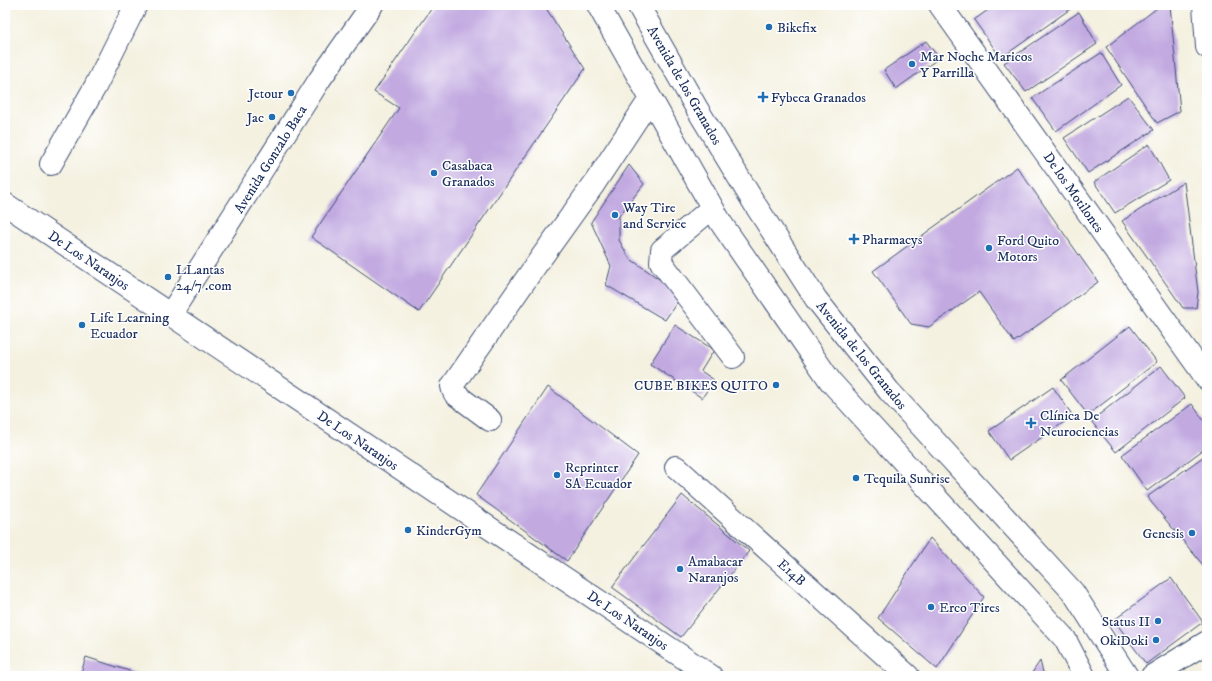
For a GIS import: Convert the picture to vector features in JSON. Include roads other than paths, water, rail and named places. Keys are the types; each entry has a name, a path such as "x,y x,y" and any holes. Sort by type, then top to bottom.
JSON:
{"main road":[{"path":"51,164 95,87 136,5"},
{"name":"Avenida Gonzalo Baca","path":"170,315 320,79 372,5"},
{"path":"598,5 650,100 721,223 831,382 1065,638 1084,676"},
{"name":"Avenida de los Granados","path":"638,5 700,113 756,206 816,298 889,391 1073,592 1127,676"},
{"name":"De los Motilones","path":"940,5 1207,379"},
{"path":"1204,5 1207,47"},
{"path":"490,420 455,394 452,386 594,184 650,100"},
{"name":"De Los Naranjos","path":"5,204 711,676"},
{"path":"712,208 662,250 661,262 733,358"},
{"name":"E14B","path":"676,467 908,676"},
{"path":"1152,676 1207,642"}],"place":[{"name":"Bikefix","path":"769,27"},
{"name":"Mar Noche Maricos Y Parrilla","path":"912,64"},
{"name":"Jetour","path":"291,93"},
{"name":"Fybeca Granados","path":"763,97"},
{"name":"Jac","path":"272,117"},
{"name":"Casabaca Granados","path":"434,173"},
{"name":"Way Tire and Service","path":"615,215"},
{"name":"Pharmacys","path":"854,239"},
{"name":"Ford Quito Motors","path":"989,248"},
{"name":"LLantas 24/7 .com","path":"168,277"},
{"name":"Life Learning Ecuador","path":"82,325"},
{"name":"CUBE BIKES QUITO","path":"776,385"},
{"name":"Clínica De Neurociencias","path":"1031,423"},
{"name":"Reprinter SA Ecuador","path":"557,475"},
{"name":"Tequila Sunrise","path":"856,478"},
{"name":"KinderGym","path":"408,530"},
{"name":"Genesis","path":"1192,533"},
{"name":"Amabacar Naranjos","path":"680,569"},
{"name":"Erco Tires","path":"931,607"},
{"name":"Status II","path":"1158,621"},
{"name":"OkiDoki","path":"1156,640"}]}
